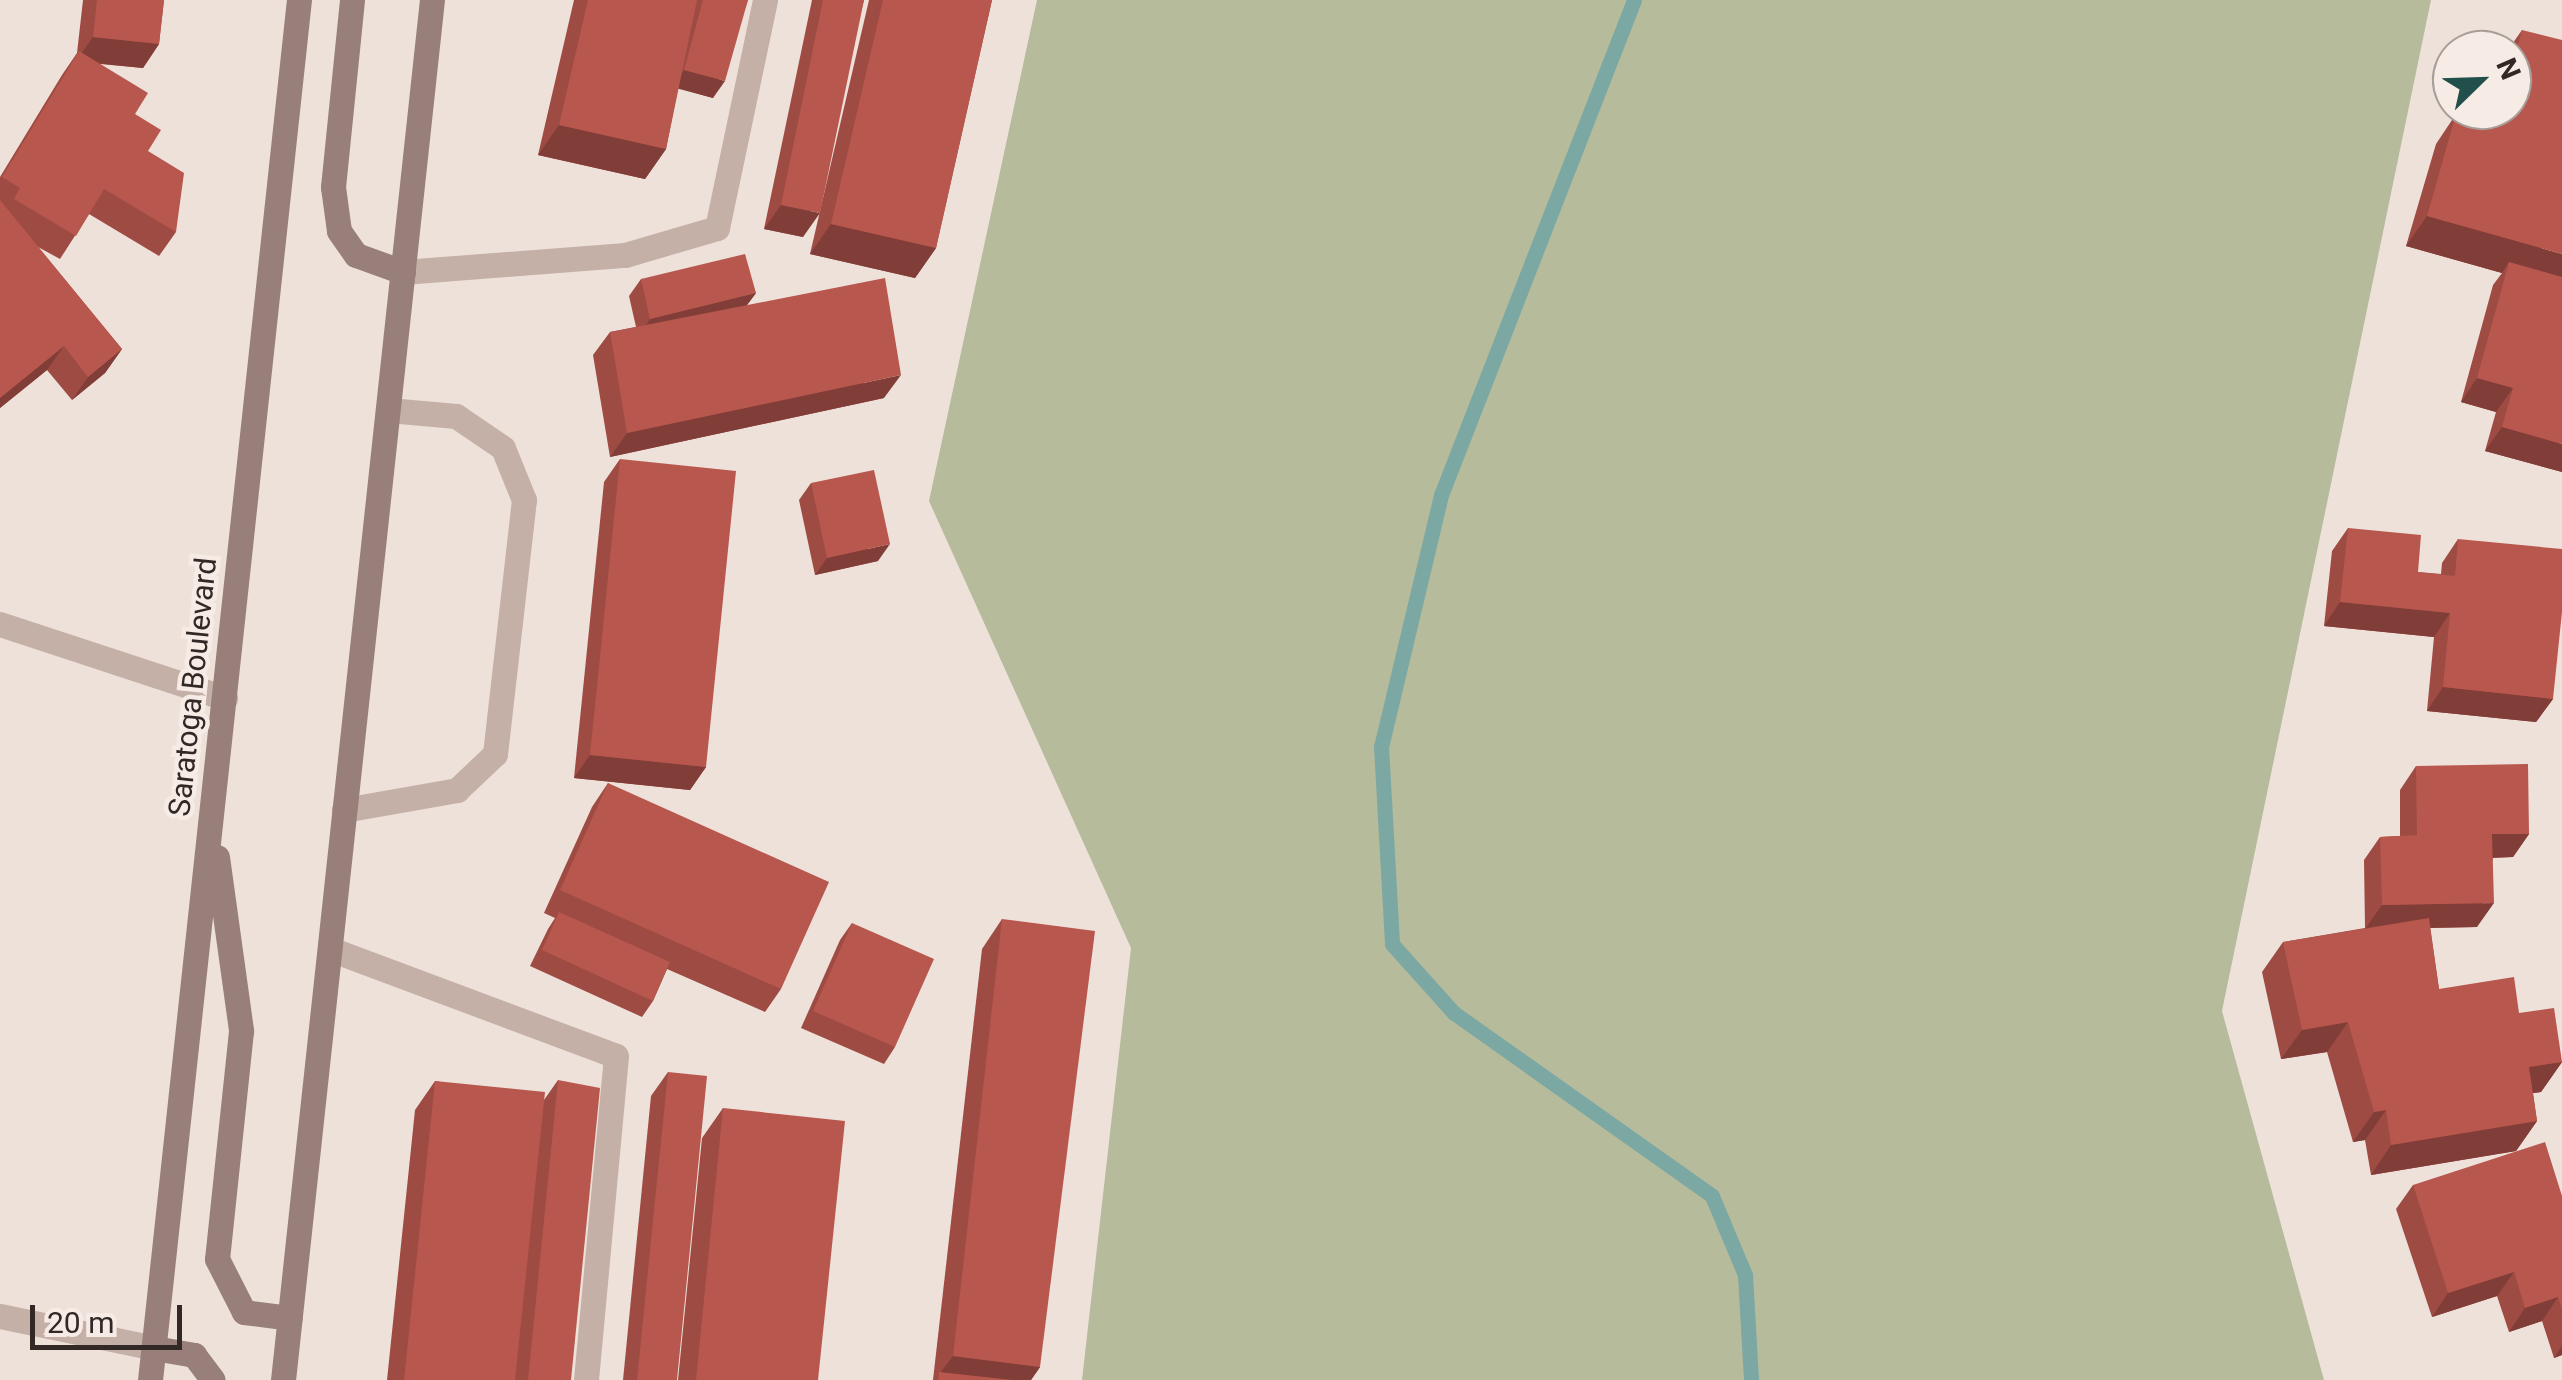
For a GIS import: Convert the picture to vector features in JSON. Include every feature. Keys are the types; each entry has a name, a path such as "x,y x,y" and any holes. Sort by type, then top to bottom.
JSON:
{"main road":[{"name":"Saratoga Boulevard","path":"150,1380 299,0"},
{"path":"352,0 333,188 340,231 356,255 403,272"},
{"path":"284,1380 432,0"},
{"path":"212,818 241,1032 217,1259 228,1295 244,1312 290,1318"},
{"path":"154,1348 194,1355 213,1380"}],"street":[{"path":"403,272 624,255 717,228 765,0"},
{"path":"344,810 458,790 495,754 524,500 503,448 456,416 388,410"},
{"path":"0,624 225,698"},
{"path":"330,948 616,1056 586,1380"},
{"path":"0,1316 154,1348"}],"green space":[{"path":"1037,0 2431,0 2222,1011 2324,1380 1082,1380 1131,948 929,501"}],"building":[{"path":"97,0 164,0 159,44 93,37"},
{"path":"588,0 697,0 666,149 559,125"},
{"path":"703,0 748,0 725,81 684,70"},
{"path":"823,0 864,0 820,213 781,205"},
{"path":"883,0 992,0 936,248 831,224"},
{"path":"2532,32 2562,40 2562,254 2427,216 2451,130 2532,130"},
{"path":"79,51 148,93 135,114 161,130 148,151 184,173 176,232 104,189 76,236 14,199 20,188 2,177"},
{"path":"0,200 122,349 88,377 64,346 0,398"},
{"path":"745,254 756,293 650,319 641,279"},
{"path":"2509,262 2562,277 2562,444 2502,427 2513,388 2477,378"},
{"path":"885,278 901,375 627,433 610,332"},
{"path":"620,459 736,471 706,767 590,755"},
{"path":"874,470 890,544 827,558 811,483"},
{"path":"2348,528 2421,535 2418,572 2455,576 2458,539 2562,549 2562,612 2553,699 2443,687 2450,613 2340,602"},
{"path":"2528,764 2529,834 2492,834 2494,903 2382,905 2380,837 2417,835 2416,766"},
{"path":"608,783 829,882 781,989 560,890"},
{"path":"559,912 670,962 653,1001 542,950"},
{"path":"2429,918 2439,989 2514,977 2519,1013 2554,1008 2562,1062 2529,1067 2537,1121 2391,1145 2386,1110 2374,1112 2348,1022 2302,1030 2283,942"},
{"path":"1002,919 1095,931 1040,1367 953,1356"},
{"path":"852,923 934,959 895,1047 813,1011"},
{"path":"668,1072 707,1076 677,1380 637,1380"},
{"path":"558,1080 600,1088 571,1380 528,1380"},
{"path":"435,1081 545,1092 515,1380 404,1380"},
{"path":"723,1108 845,1121 818,1380 696,1380"},
{"path":"2545,1142 2562,1196 2562,1309 2558,1297 2525,1308 2514,1272 2448,1293 2413,1185"},
{"path":"939,1372 1012,1380 938,1380"}],"waterway":[{"path":"1634,0 1441,495 1381,746 1392,944 1454,1013 1712,1196 1745,1275 1751,1380"}]}
